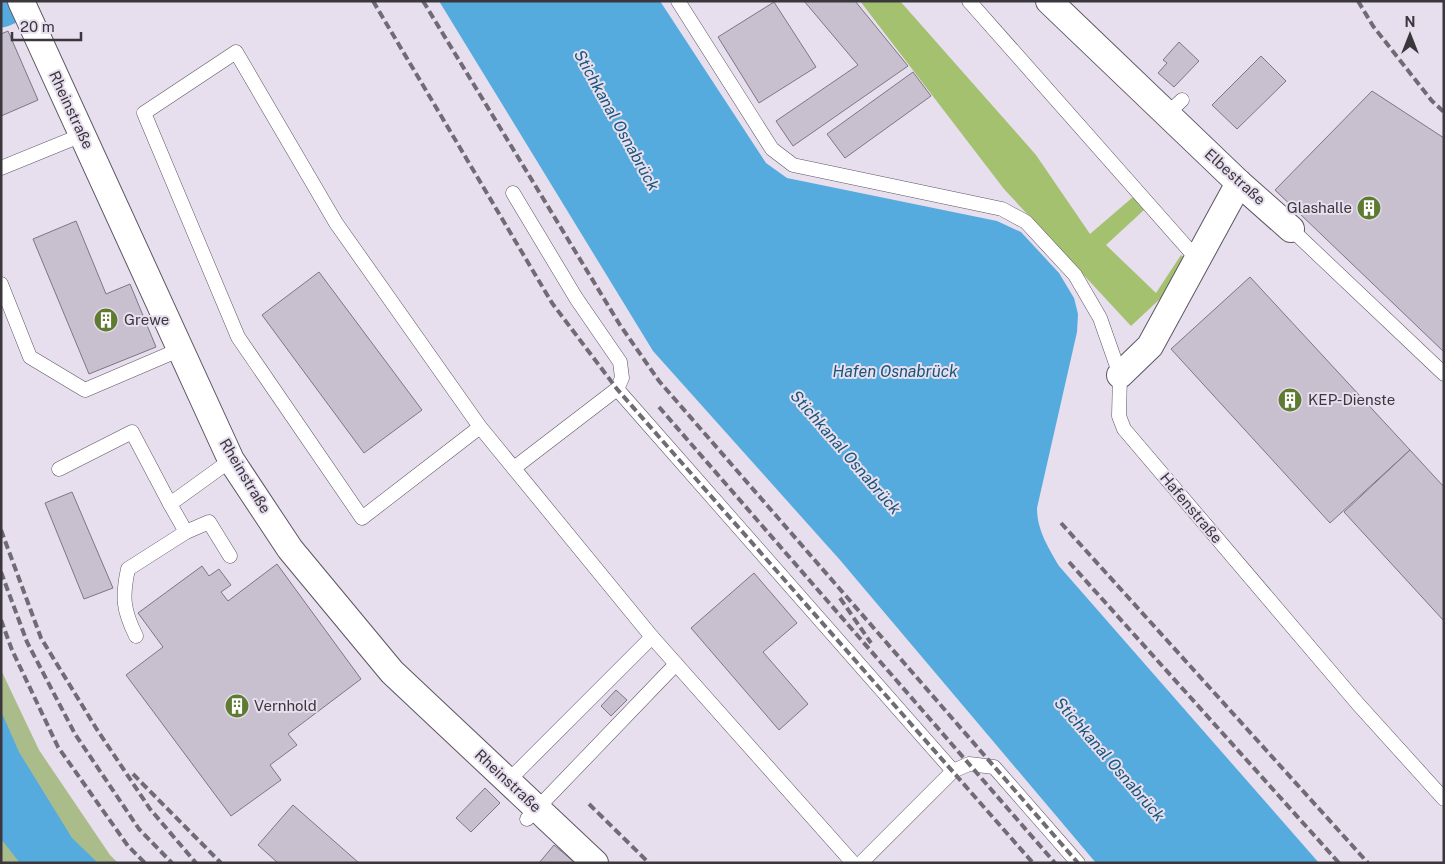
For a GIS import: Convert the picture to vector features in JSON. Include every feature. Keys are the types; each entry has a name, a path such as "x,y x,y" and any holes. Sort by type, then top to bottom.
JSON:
{"street":[{"name":"Rheinstraße","path":"21,1 231,460 290,549 392,672 508,782 532,814 595,863"},
{"name":"Elbestraße","path":"1049,1 1174,107 1238,183 1291,229"},
{"path":"1120,375 1150,346 1238,183"}],"lane":[{"path":"678,1 772,149 793,165 1002,210 1026,222 1074,275 1100,318 1120,375"},
{"path":"969,1 1197,259"},
{"path":"480,427 362,518 238,337 144,113 236,52 336,222 480,427 652,637 852,863"},
{"path":"1,168 82,135"},
{"path":"513,193 576,298 620,362 622,378 617,389 514,468"},
{"name":"Elbestraße","path":"1291,229 1444,374"},
{"path":"1,284 30,357 85,390 181,348"},
{"name":"Hafenstraße","path":"1120,375 1119,416 1124,429 1358,704 1444,799"},
{"path":"617,389 953,771"},
{"path":"59,469 132,432 186,532"},
{"path":"170,504 231,460"},
{"path":"136,636 126,616 123,594 128,569 186,532 209,522 230,556"},
{"path":"508,782 652,637"},
{"path":"532,814 676,664"},
{"path":"861,863 953,771 969,764 994,766 1078,863"}],"green space":[{"path":"860,1 900,1 1036,155 1090,234 1133,197 1144,210 1106,245 1156,293 1181,255 1185,258 1161,298 1131,326 1004,189"},
{"path":"1,670 39,750 110,855 118,863 1,863"}],"water":[{"name":"Hafen Osnabrück","path":"439,1 660,1 766,163 787,178 997,221 1021,232 1059,273 1074,298 1078,314 1077,332 1037,508 1037,516 1044,538 1059,566 1319,863 1096,863 840,560 653,351"},
{"path":"1,711 19,752 72,838 98,863 20,863 1,839"}],"building":[{"path":"804,1 855,1 908,66 793,146 776,121 858,65"},
{"path":"774,2 816,67 759,103 718,37"},
{"path":"8,31 38,100 1,116 1,34"},
{"path":"1179,42 1199,61 1174,87 1158,73 1167,63 1163,60"},
{"path":"1261,56 1286,81 1237,129 1212,105"},
{"path":"913,72 931,96 845,158 827,134"},
{"name":"Glashalle","path":"1372,91 1444,138 1444,352 1275,190"},
{"name":"Grewe","path":"76,221 106,294 130,284 156,347 89,374 33,239"},
{"path":"319,272 422,410 364,453 262,315"},
{"name":"KEP-Dienste","path":"1250,277 1410,450 1330,523 1171,349"},
{"path":"1410,450 1444,487 1444,621 1344,512"},
{"path":"72,492 113,588 84,599 45,503"},
{"name":"Vernhold","path":"277,564 361,679 288,734 297,745 270,765 281,780 231,816 126,675 163,647 138,613 202,566 209,576 219,569 231,585 221,592 228,601"},
{"path":"754,573 797,623 763,652 808,704 779,730 691,628"},
{"path":"616,690 627,700 611,716 601,706"},
{"path":"485,788 500,803 471,832 456,818"},
{"path":"293,805 359,863 278,863 258,845"},
{"path":"554,845 574,862 539,863"}],"waterway":[{"path":"1,7 15,1"}],"railway":[{"path":"373,1 552,303 617,389 1033,863"},
{"path":"423,1 620,325 659,381 1078,863"},
{"path":"1358,1 1373,26 1432,101 1444,112"},
{"path":"659,407 1055,863"},
{"path":"1061,523 1368,863"},
{"path":"1,530 41,638 96,728 150,809 196,863"},
{"path":"1069,562 1339,863"},
{"path":"1,572 27,642 75,734 139,829 172,863"},
{"path":"840,598 871,643"},
{"path":"1,620 12,650 58,747 128,846 145,863"},
{"path":"133,774 221,863"},
{"path":"589,804 649,863"}],"place":[{"name":"Glashalle","path":"1369,208"},
{"name":"Grewe","path":"106,320"},
{"name":"KEP-Dienste","path":"1290,400"},
{"name":"Vernhold","path":"237,706"}],"water label":[{"name":"Stichkanal Osnabrück","path":"617,120"},
{"name":"Stichkanal Osnabrück","path":"846,452"},
{"name":"Stichkanal Osnabrück","path":"1110,759"}]}
